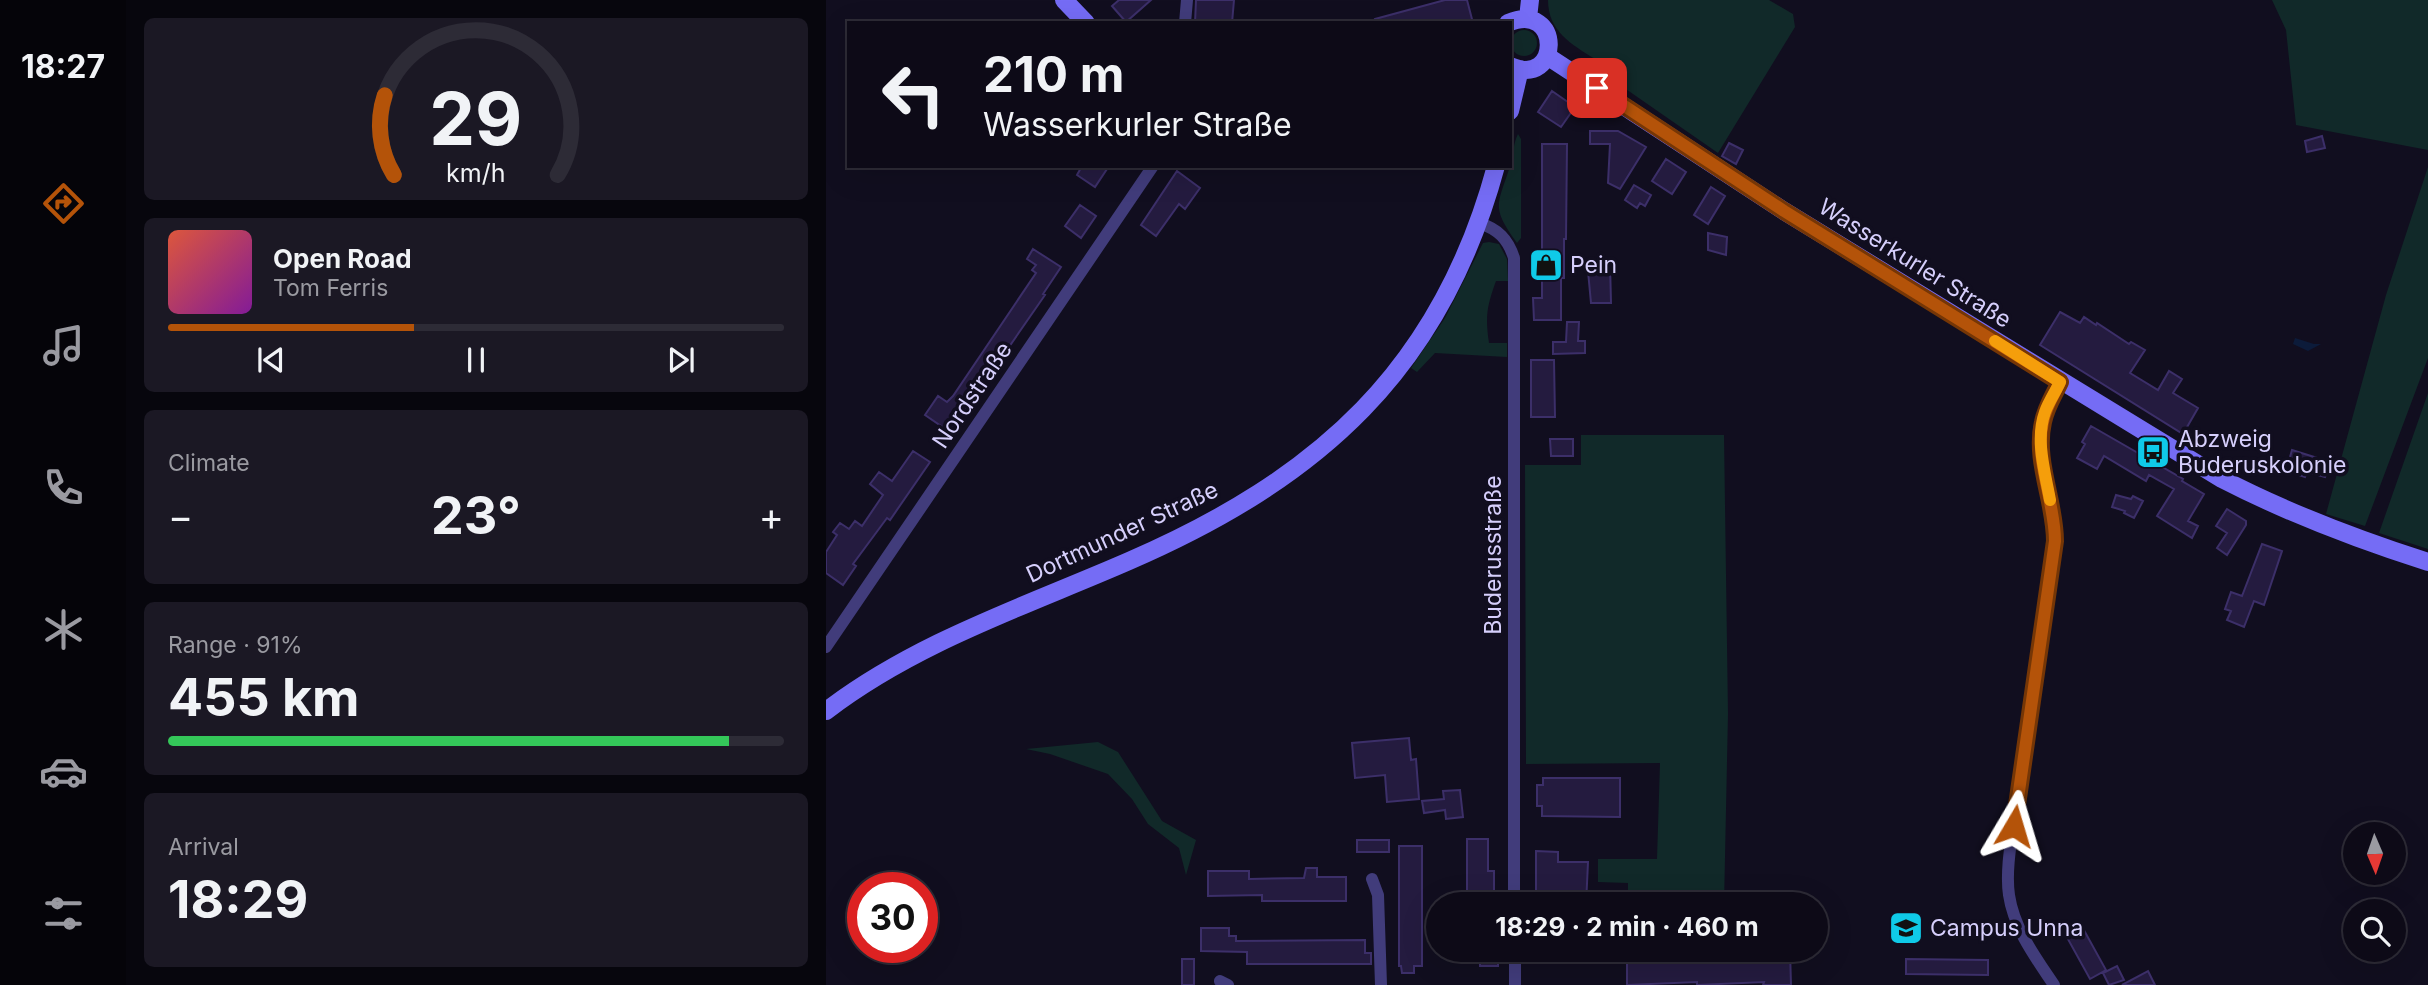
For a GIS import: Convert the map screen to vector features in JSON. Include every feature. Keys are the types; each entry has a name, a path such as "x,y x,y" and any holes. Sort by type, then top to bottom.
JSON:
{"main road":[{"path":"1064,0 1084,21"},
{"path":"1512,21 1529,9 1545,28 1550,47 1540,64 1530,69 1515,68 1512,94"},
{"name":"Wasserkurler Straße","path":"1547,56 1772,203 2221,479 2264,501 2366,543 2428,562"},
{"name":"Dortmunder Straße","path":"826,711 859,686 921,652 1131,560 1222,516 1322,447 1370,403 1407,361 1434,320 1455,280 1479,223 1495,168"}],"street":[{"path":"1185,21 1186,0"},
{"name":"Nordstraße","path":"826,647 1152,168"},
{"name":"Buderusstraße","path":"1479,223 1503,236 1514,258 1514,892"},
{"path":"2054,985 2029,948 2009,894 2020,774 2055,541 2041,432 2045,412 2060,382"},
{"path":"1372,879 1378,895 1381,985"},
{"path":"1515,962 1515,985"}],"green space":[{"path":"1548,0 1769,0 1793,14 1795,27 1718,153 1597,69 1595,59 1562,36 1552,20"},
{"path":"2272,0 2428,0 2428,150 2296,125 2286,30"},
{"path":"1519,31 1529,31 1536,38 1536,48 1529,55 1519,55 1512,48 1512,38"},
{"path":"1518,134 1521,139 1521,238 1517,243 1503,221 1499,205 1509,168 1512,168"},
{"path":"2428,167 2428,358 2365,526 2326,514 2386,295"},
{"path":"1483,243 1499,244 1507,259 1508,281 1496,281 1491,297 1487,318 1489,343 1507,343 1507,357 1435,353 1417,372 1411,368 1445,318"},
{"path":"2428,393 2428,549 2379,533"},
{"path":"1581,435 1724,435 1728,714 1724,892 1628,892 1628,883 1598,882 1598,859 1657,859 1660,763 1526,764 1525,465 1581,465"},
{"path":"1098,742 1118,752 1162,821 1196,840 1186,875 1179,848 1148,824 1132,799 1108,774 1050,754 1026,749"}],"water":[{"path":"2295,338 2321,344 2308,351 2293,344"}],"building":[{"path":"1119,0 1151,0 1127,21 1112,6"},
{"path":"1196,0 1234,0 1232,21 1195,21"},
{"path":"1445,0 1467,0 1472,21 1376,21"},
{"path":"1552,91 1575,107 1561,127 1538,112"},
{"path":"1590,131 1618,131 1646,147 1620,189 1608,183 1610,144 1590,144"},
{"path":"2322,136 2325,148 2307,152 2305,141"},
{"path":"1729,143 1743,150 1736,164 1722,156"},
{"path":"1542,144 1567,144 1566,239 1564,278 1561,278 1561,320 1534,320 1533,298 1542,298"},
{"path":"1666,159 1686,172 1672,194 1652,181"},
{"path":"1081,168 1108,168 1095,187 1077,175"},
{"path":"1177,171 1200,188 1185,209 1179,204 1156,236 1141,225"},
{"path":"1634,185 1651,195 1645,206 1640,203 1637,208 1625,200"},
{"path":"1711,187 1725,196 1708,224 1694,215"},
{"path":"1080,205 1096,216 1081,238 1065,226"},
{"path":"1708,233 1727,237 1726,255 1708,250"},
{"path":"1033,249 1061,267 1043,294 1045,295 950,432 925,415 938,396 947,402 953,396 1036,273 1032,270 1036,265 1027,259"},
{"path":"1596,262 1610,263 1611,303 1591,303 1588,271 1596,271"},
{"path":"2060,312 2080,323 2084,317 2129,344 2131,342 2145,350 2130,373 2158,390 2169,371 2182,379 2173,393 2198,408 2183,434 2040,345"},
{"path":"1567,322 1579,322 1578,341 1585,341 1585,353 1553,354 1553,342 1566,342"},
{"path":"1531,360 1554,360 1555,417 1531,417"},
{"path":"2091,426 2204,494 2188,521 2198,526 2192,538 2157,516 2174,489 2149,475 2146,481 2104,456 2097,469 2077,458"},
{"path":"1550,439 1573,439 1573,456 1551,456"},
{"path":"2292,450 2330,462 2325,477 2307,472 2305,477 2289,472 2292,466 2288,464"},
{"path":"913,451 930,462 890,520 887,518 853,564 856,566 843,585 826,573 826,552 837,535 833,532 840,523 849,529 855,521 862,526 883,495 870,484 879,472 892,481"},
{"path":"2116,495 2131,499 2133,496 2143,501 2134,518 2124,513 2125,511 2112,507"},
{"path":"2227,509 2246,521 2246,525 2227,555 2217,548 2227,533 2216,526"},
{"path":"2262,544 2282,551 2264,605 2254,601 2244,627 2227,620 2231,611 2225,609 2231,592 2242,596"},
{"path":"1409,738 1411,760 1416,759 1419,799 1387,802 1385,775 1355,778 1352,743"},
{"path":"1543,778 1620,778 1620,817 1542,816 1542,806 1537,806 1537,785 1543,785"},
{"path":"1460,790 1463,817 1446,819 1445,810 1424,813 1422,801 1444,799 1443,791"},
{"path":"1467,839 1488,839 1488,871 1494,871 1494,892 1467,892"},
{"path":"1357,840 1389,840 1389,852 1357,852"},
{"path":"1399,846 1422,846 1422,966 1414,966 1414,973 1402,973 1399,966"},
{"path":"1536,851 1558,852 1558,862 1588,862 1587,892 1536,892"},
{"path":"1306,868 1317,868 1317,877 1346,877 1346,901 1262,901 1262,895 1208,896 1208,871 1249,871 1249,879 1304,878"},
{"path":"2080,923 2106,970 2090,979 2064,932"},
{"path":"1201,928 1229,928 1229,936 1236,936 1236,941 1365,940 1365,953 1371,953 1371,964 1247,964 1247,952 1201,951"},
{"path":"1182,959 1194,959 1194,985 1182,985"},
{"path":"1906,959 1988,960 1988,975 1906,974"},
{"path":"1480,962 1498,962 1498,966 1480,966"},
{"path":"1627,962 1790,962 1791,985 1763,985 1764,982 1697,985 1697,982 1627,985"},
{"path":"2117,966 2124,980 2109,985 2103,973"},
{"path":"2148,971 2155,985 2122,985"}],"slow traffic":[{"path":"1995,341 2060,382 2045,412 2041,432 2050,500"}],"place":[{"name":"Pein","path":"1546,265"},
{"name":"Abzweig Buderuskolonie","path":"2153,452"},
{"name":"Campus Unna","path":"1906,928"}],"route":[{"path":"1597,88 1784,211 2060,382 2045,412 2041,432 2055,541 2014,826"}]}
